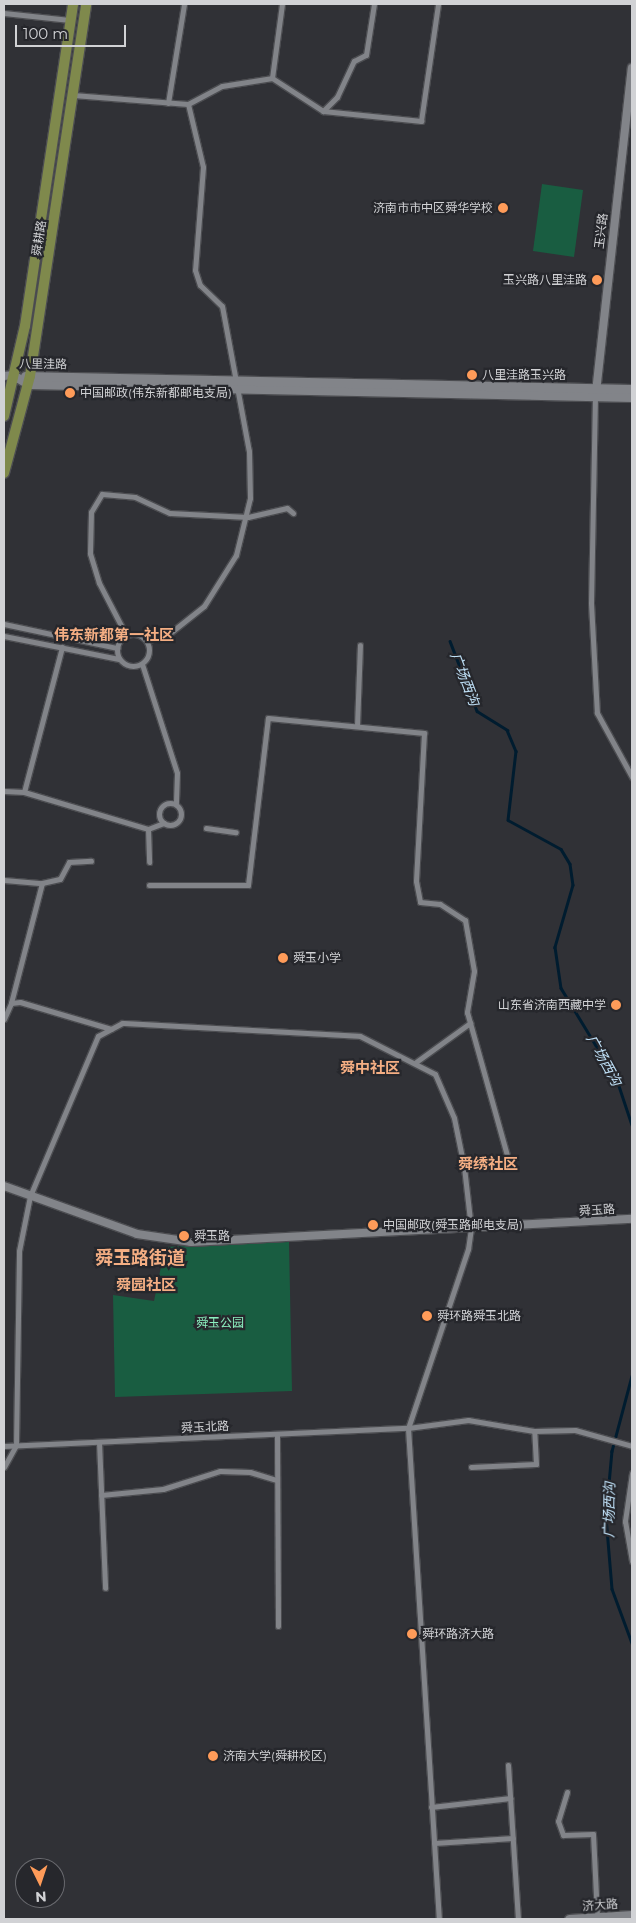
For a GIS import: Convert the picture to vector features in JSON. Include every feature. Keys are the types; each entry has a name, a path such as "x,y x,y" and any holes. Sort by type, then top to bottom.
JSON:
{"main road":[{"name":"舜耕路","path":"4,416 8,376 25,326 73,4"},
{"name":"舜耕路","path":"4,473 30,380 86,4"},
{"name":"八里洼路","path":"8,376 30,380 236,385 596,392 632,389"},
{"name":"八里洼路","path":"596,392 632,397"},
{"name":"济大路","path":"569,1919 632,1915"}],"street":[{"path":"168,103 184,4"},
{"path":"272,78 282,4"},
{"path":"323,110 337,97 354,62 366,55 374,4"},
{"path":"73,95 188,104 222,86 272,78 323,110 421,121 438,4"},
{"path":"4,12 71,20"},
{"name":"玉兴路","path":"596,392 632,68"},
{"path":"147,641 170,633 204,606 236,555 250,498 249,451 222,306 200,285 195,270 204,167 188,104"},
{"path":"596,392 591,603 597,713 632,777"},
{"path":"126,635 98,583 90,553 91,512 102,494 135,497 170,513 245,517 287,508 293,513"},
{"path":"4,624 117,648"},
{"path":"4,636 120,660 128,666 142,664 148,656 147,641 138,634 126,635"},
{"path":"120,660 117,648 126,635"},
{"path":"357,726 360,645"},
{"path":"24,792 62,648"},
{"path":"4,791 24,792 148,830 164,823 173,825 181,818 176,804 177,773 142,664"},
{"path":"150,885 248,886 268,718 424,733 416,882 420,902 440,904 465,920 474,972 468,1012 509,1162 464,1167"},
{"path":"164,823 159,817 162,806 176,804"},
{"path":"206,828 236,832"},
{"path":"148,830 149,862"},
{"path":"4,880 42,883 60,879 69,862 91,861"},
{"path":"4,1019 11,1003 42,883"},
{"path":"11,1003 111,1029"},
{"path":"416,1062 470,1023"},
{"path":"4,1467 16,1445 18,1251 30,1196 86,1056 98,1036 122,1024 212,1026 360,1036 416,1062 435,1074 454,1118 464,1167 471,1228 468,1249 408,1428 439,1919"},
{"name":"舜玉路","path":"4,1186 137,1234 191,1242 632,1219"},
{"name":"舜玉北路","path":"4,1446 408,1428 468,1420 534,1430 575,1430 632,1446"},
{"path":"471,1466 536,1464 534,1430"},
{"path":"277,1434 278,1626"},
{"path":"99,1442 105,1588"},
{"path":"101,1495 163,1490 220,1471 250,1472 277,1480"},
{"path":"632,1473 625,1521 632,1561"},
{"path":"508,1765 518,1919"},
{"path":"567,1792 558,1821 563,1835 593,1834 597,1918"},
{"path":"431,1807 510,1798"},
{"path":"434,1843 513,1838"}],"green space":[{"path":"542,184 583,190 574,257 533,251"},
{"name":"舜玉公园","path":"289,1242 292,1391 115,1397 113,1295 154,1301 165,1247"}],"waterway":[{"name":"广场西沟","path":"450,641 477,711 507,730 516,751 508,820 561,849 570,864 573,885 555,947 561,988 617,1080 632,1125"},
{"name":"广场西沟","path":"632,1376 612,1451 606,1517 612,1589 632,1643"}],"place":[{"name":"济南市市中区舜华学校","path":"503,208"},
{"name":"玉兴路八里洼路","path":"597,280"},
{"name":"八里洼路玉兴路","path":"472,375"},
{"name":"中国邮政(伟东新都邮电支局)","path":"70,393"},
{"name":"舜玉小学","path":"283,958"},
{"name":"山东省济南西藏中学","path":"616,1005"},
{"name":"中国邮政(舜玉路邮电支局)","path":"373,1225"},
{"name":"舜玉路","path":"184,1236"},
{"name":"舜环路舜玉北路","path":"427,1316"},
{"name":"舜环路济大路","path":"412,1634"},
{"name":"济南大学(舜耕校区)","path":"213,1756"}],"district":[{"name":"伟东新都第一社区","path":"114,635"},
{"name":"舜中社区","path":"370,1068"},
{"name":"舜绣社区","path":"488,1164"},
{"name":"舜玉路街道","path":"140,1258"},
{"name":"舜园社区","path":"146,1285"}]}
